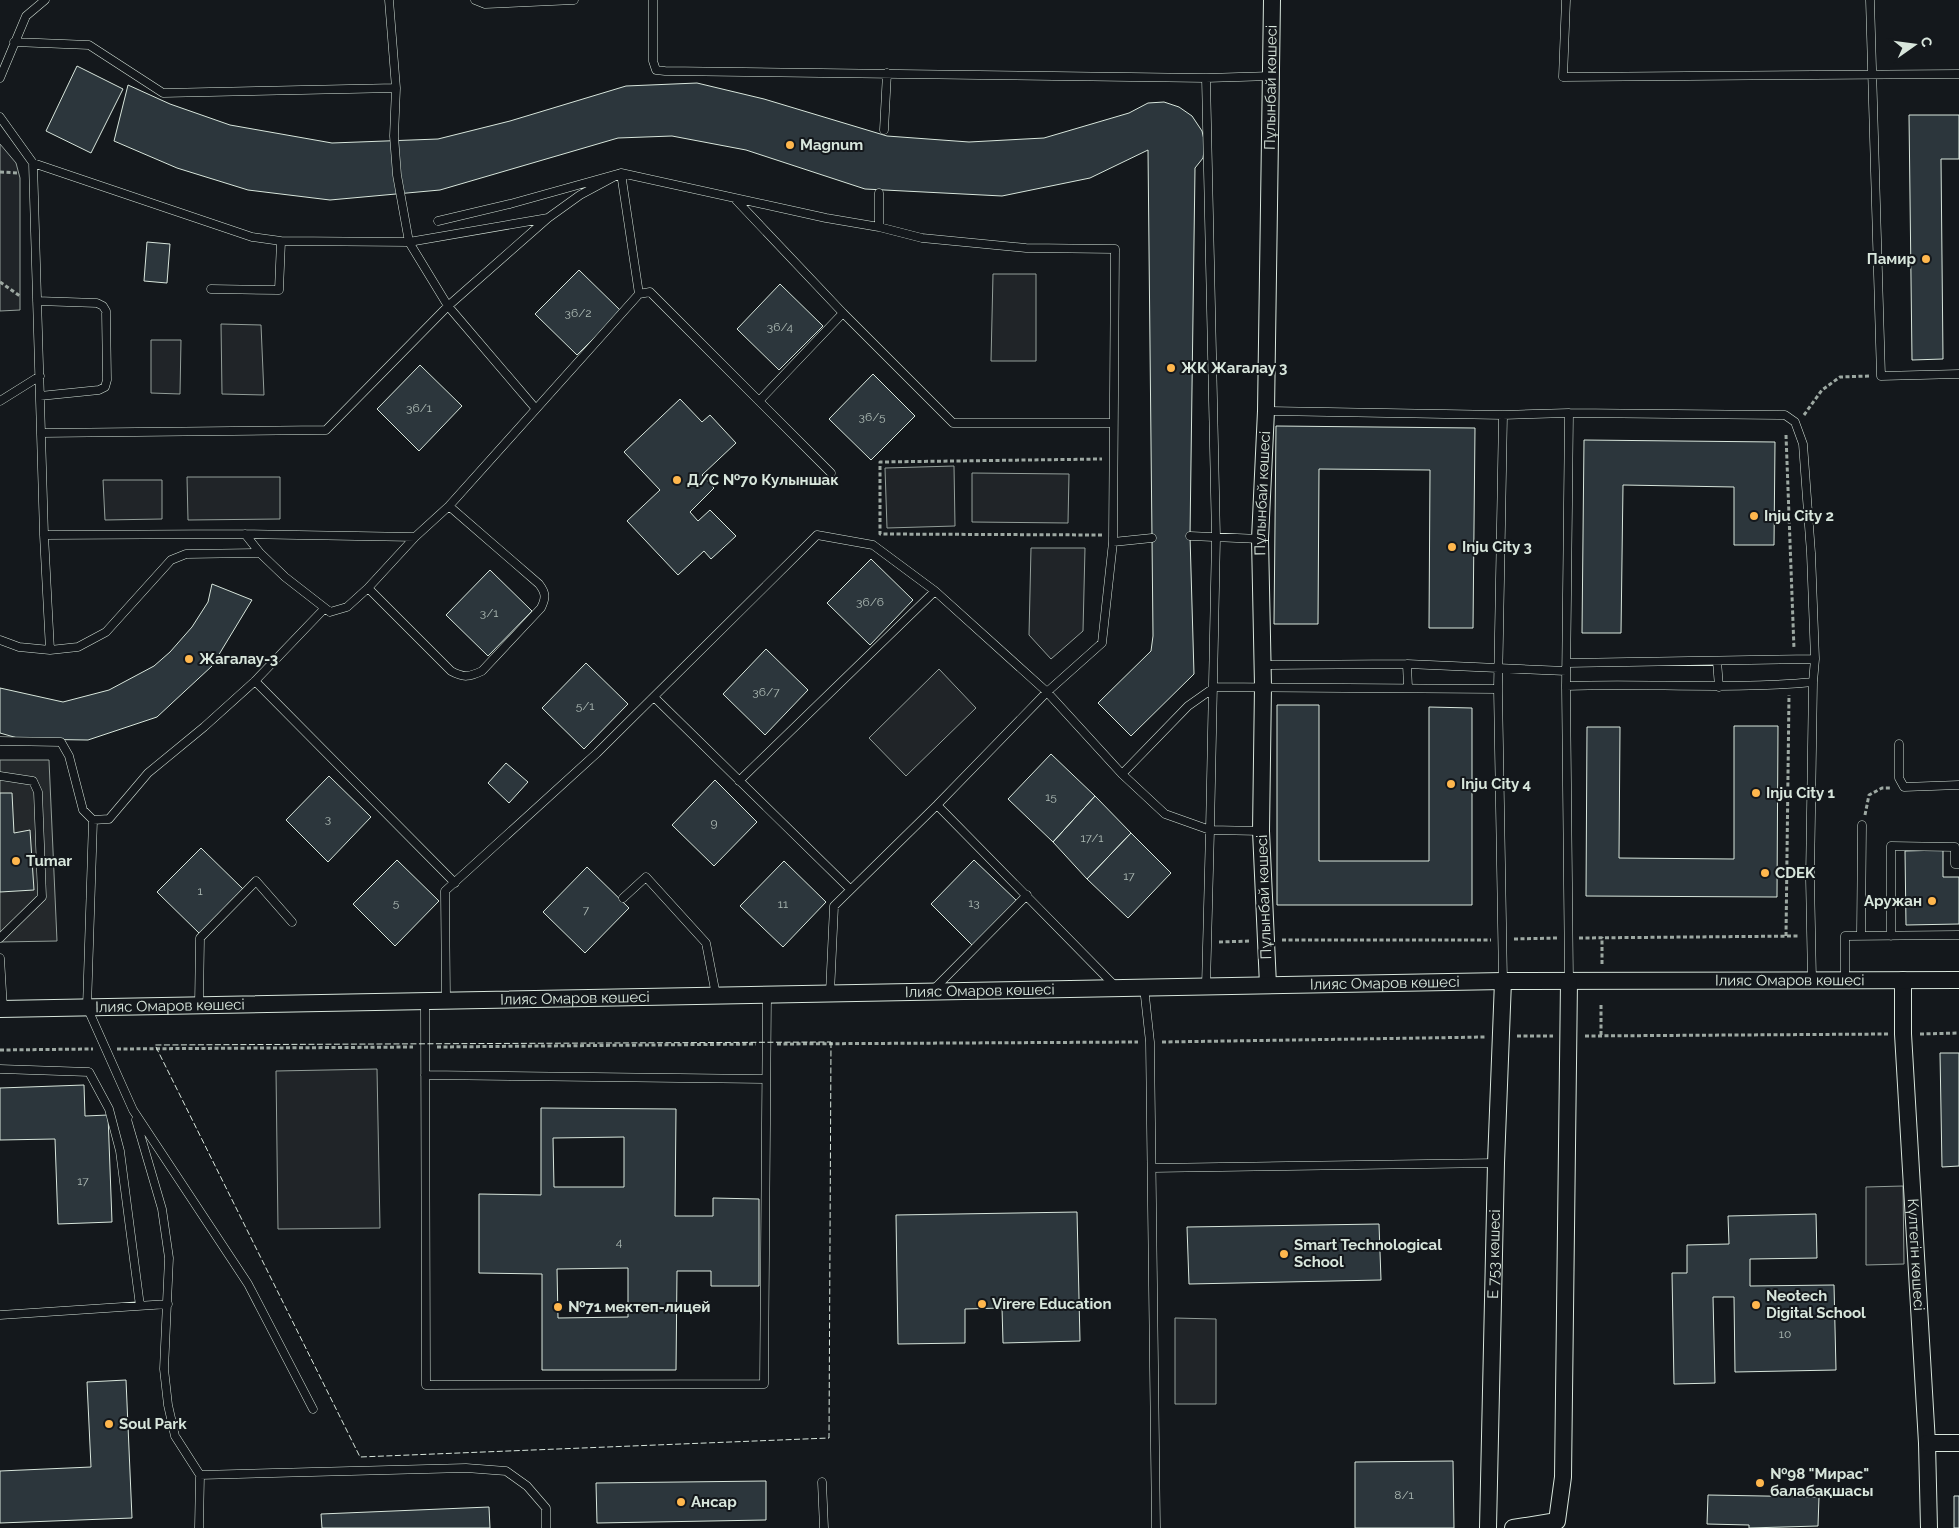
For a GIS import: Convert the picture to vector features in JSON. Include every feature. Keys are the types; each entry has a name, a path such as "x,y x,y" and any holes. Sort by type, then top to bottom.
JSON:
{"street":[{"name":"Пұлынбай көшесі","path":"1268,985 1261,831 1263,665 1260,539 1266,411 1272,0"},
{"name":"Күлтегін көшесі","path":"1903,980 1903,1034 1927,1443 1929,1528"},
{"name":"Ілияс Омаров көшесі","path":"1,1009 1503,981 1959,980"},
{"name":"Е 753 көшесі","path":"1488,1528 1496,1163 1503,981"},
{"path":"1512,1528 1557,1525 1563,1467 1569,981"},
{"path":"1927,1443 1959,1443"}],"lane":[{"path":"0,78 26,16 45,0"},
{"path":"389,0 396,88 394,136 397,175 409,242 448,306 536,409"},
{"path":"475,0 485,4 574,0"},
{"path":"653,0 653,61 656,70 1206,78 1272,76"},
{"path":"1566,0 1563,77 1959,74"},
{"path":"1870,0 1881,376 1959,374"},
{"path":"14,42 89,45 162,93 396,88"},
{"path":"884,130 887,73"},
{"path":"1206,78 1216,538 1215,687 1206,986"},
{"path":"0,117 33,163 44,535 50,650"},
{"path":"33,163 252,237 282,241 409,242 548,218"},
{"path":"41,433 326,430 448,306 548,218 580,195 621,174"},
{"path":"621,174 639,294"},
{"path":"438,221 621,174 826,218 879,227 922,238 1026,248 1115,249 1112,538 1102,644 1047,692 937,805 834,906 830,993"},
{"path":"879,193 879,227"},
{"path":"736,199 842,314 953,423 1112,423"},
{"path":"211,289 279,290 282,241"},
{"path":"245,534 260,553 324,609 330,612 342,610 368,588 415,537 449,506 639,294 650,292 831,473"},
{"path":"37,301 97,303 103,306 106,312 107,380 105,387 99,390 40,396"},
{"path":"758,401 842,314"},
{"path":"0,401 40,376"},
{"path":"1266,411 1503,416 1569,413 1785,415 1795,422 1803,444 1811,553 1815,658 1810,878 1812,980"},
{"path":"1569,413 1566,667 1569,981"},
{"path":"1503,416 1498,689 1503,981"},
{"path":"368,588 451,671 462,677 472,676 482,671 541,608 546,598 539,584 449,506"},
{"path":"44,535 245,534 415,537"},
{"path":"446,1000 445,891 597,753 816,535 873,545 935,591 1047,692 1122,774 1165,814 1210,830 1261,831"},
{"path":"1190,536 1260,539"},
{"path":"1112,538 1152,538"},
{"path":"0,640 19,647 50,650 78,647 106,632 171,560 186,554 260,553"},
{"path":"739,781 935,591"},
{"path":"93,820 110,818 148,773 204,727 255,681 324,609"},
{"path":"1263,665 1407,664 1499,668 1815,658"},
{"path":"1717,661 1719,687"},
{"path":"1407,664 1408,688"},
{"path":"255,681 455,883"},
{"path":"1566,686 1633,684 1719,687 1813,682"},
{"path":"1122,774 1188,706 1215,687 1498,689"},
{"path":"654,697 850,889"},
{"path":"0,741 61,742 69,756 83,810 93,820 87,1007 133,1110 162,1209 169,1258 168,1304 164,1327 164,1369 168,1405 175,1436 200,1475 199,1528"},
{"path":"1899,744 1899,778 1904,788 1959,785"},
{"path":"0,776 33,781 38,792 42,888 42,897 34,907 0,938"},
{"path":"937,805 1116,987"},
{"path":"1861,936 1862,825"},
{"path":"1891,936 1891,846 1955,847 1955,864 1959,864"},
{"path":"623,898 646,878 706,943 716,995"},
{"path":"199,1005 200,938 256,881 292,922"},
{"path":"932,991 979,946 1027,895"},
{"path":"1845,980 1845,936 1959,935"},
{"path":"0,958 1,1009"},
{"path":"1144,987 1150,1042 1156,1528"},
{"path":"425,1001 426,1385 764,1384 766,994"},
{"path":"0,1070 88,1072 109,1109 120,1151 140,1306"},
{"path":"425,1075 766,1078"},
{"path":"133,1110 248,1284 313,1409"},
{"path":"1152,1168 1496,1163"},
{"path":"0,1315 168,1304"},
{"path":"200,1475 466,1468 506,1471 527,1486 546,1508 546,1528"},
{"path":"822,1482 824,1528"}],"path":[{"path":"0,172 18,173"},
{"path":"0,282 20,296"},
{"path":"1794,659 1786,426 1795,422 1809,411 1822,390 1840,377 1881,376"},
{"path":"1112,538 880,534 880,462 1113,459"},
{"path":"1786,936 1789,684"},
{"path":"1862,825 1869,795 1882,788 1904,788"},
{"path":"1602,937 1602,969"},
{"path":"1601,1004 1601,1036"},
{"path":"0,1050 1150,1042 1500,1036 1959,1034"}],"shaded area":[{"path":"0,144 16,163 20,178 20,310 0,311"},
{"path":"993,274 1036,274 1036,361 991,361"},
{"path":"221,324 261,325 264,395 222,394"},
{"path":"151,340 181,340 180,394 151,393"},
{"path":"954,466 955,526 887,528 885,468"},
{"path":"972,473 1069,474 1068,523 972,522"},
{"path":"187,477 280,477 280,519 188,520"},
{"path":"103,480 162,480 162,519 105,520"},
{"path":"1031,548 1085,548 1083,631 1051,659 1029,635"},
{"path":"939,669 976,708 906,776 869,738"},
{"path":"0,760 49,760 57,941 0,942"},
{"path":"377,1069 380,1228 278,1229 276,1071"},
{"path":"1903,1186 1904,1264 1866,1265 1866,1187"},
{"path":"1175,1318 1216,1319 1216,1404 1175,1404"}],"building":[{"path":"77,66 123,89 91,153 46,131"},
{"name":"ЖК Жагалау 3","path":"697,83 764,99 887,136 969,142 1044,138 1129,113 1148,103 1164,102 1179,107 1192,116 1202,131 1205,144 1203,158 1195,168 1190,536 1194,674 1131,736 1098,703 1151,651 1153,636 1148,150 1090,178 1002,196 865,189 746,150 672,136 618,138 440,190 330,200 248,190 177,168 114,141 128,85 170,104 230,125 332,143 438,139 510,121 626,86"},
{"name":"Памир","path":"1909,115 1959,115 1959,159 1941,159 1943,359 1912,360"},
{"path":"147,242 170,244 167,283 144,281"},
{"path":"579,270 621,311 577,355 535,314"},
{"path":"780,284 823,326 779,370 737,329"},
{"path":"420,365 462,406 419,451 377,409"},
{"path":"873,374 915,416 871,460 829,419"},
{"path":"680,399 702,422 710,415 736,443 702,475 714,488 690,512 698,521 710,510 736,536 711,559 704,551 678,575 627,521 660,490 624,452"},
{"name":"Inju City 3","path":"1276,426 1475,428 1473,628 1429,628 1430,470 1319,469 1318,624 1274,624"},
{"name":"Inju City 2","path":"1584,440 1775,442 1774,545 1734,545 1734,487 1623,485 1621,633 1582,633"},
{"path":"871,559 913,600 870,645 827,603"},
{"path":"490,570 532,611 488,656 446,615"},
{"name":"Жагалау-3","path":"212,584 252,600 212,666 157,717 88,740 21,739 0,733 0,688 63,702 109,690 154,666 170,652 192,627 208,602"},
{"path":"766,649 808,690 765,735 723,694"},
{"path":"586,663 628,704 584,749 542,708"},
{"name":"Inju City 4","path":"1277,705 1319,705 1319,861 1429,861 1429,707 1472,708 1472,905 1277,905"},
{"name":"Inju City 1","path":"1734,726 1778,726 1777,897 1586,896 1587,727 1620,727 1619,858 1734,859"},
{"path":"1051,754 1095,796 1053,842 1008,799"},
{"path":"506,763 528,782 509,803 488,783"},
{"path":"329,776 371,817 328,862 286,820"},
{"path":"715,780 757,822 714,866 672,825"},
{"name":"Tumar","path":"0,793 12,793 14,833 30,830 34,890 0,892"},
{"path":"1095,796 1131,833 1087,879 1053,842"},
{"path":"1131,833 1171,873 1128,918 1087,879"},
{"path":"201,848 243,889 200,934 157,892"},
{"name":"Аружан","path":"1943,850 1943,877 1959,877 1959,924 1906,925 1905,851"},
{"path":"397,860 439,901 395,946 353,904"},
{"path":"974,860 1017,901 973,946 931,904"},
{"path":"784,861 826,902 783,947 740,906"},
{"path":"587,867 629,908 585,953 543,912"},
{"path":"1940,1053 1959,1053 1959,1166 1942,1167"},
{"path":"84,1085 85,1116 108,1115 112,1222 58,1224 55,1139 0,1140 0,1088"},
{"path":"541,1108 676,1109 675,1216 713,1216 713,1198 759,1199 759,1286 711,1286 711,1271 677,1271 676,1370 542,1370 542,1274 479,1273 479,1194 541,1195","holes":["624,1137 624,1187 554,1187 553,1138","628,1268 628,1317 558,1318 557,1269"]},
{"path":"1077,1212 1080,1341 1003,1343 1002,1308 965,1309 965,1343 898,1344 896,1215"},
{"path":"1816,1214 1817,1258 1750,1259 1750,1286 1834,1285 1836,1370 1735,1372 1734,1297 1713,1297 1715,1383 1674,1384 1672,1273 1687,1273 1687,1245 1729,1244 1728,1216"},
{"name":"Smart Technological School","path":"1379,1224 1381,1280 1189,1284 1187,1227"},
{"name":"Soul Park","path":"126,1380 132,1518 0,1523 0,1471 91,1467 87,1382"},
{"path":"1453,1461 1454,1528 1355,1528 1355,1462"},
{"name":"Ансар","path":"766,1481 766,1520 597,1523 596,1483"},
{"path":"1708,1495 1819,1497 1818,1526 1749,1528 1749,1525 1707,1524"},
{"path":"1954,1496 1959,1496 1959,1528 1954,1528"},
{"path":"489,1507 490,1528 322,1528 321,1514"}],"fence":[{"path":"831,1042 829,1438 360,1457 155,1045 831,1042"}],"place":[{"name":"Magnum","path":"790,145"},
{"name":"Памир","path":"1926,259"},
{"name":"ЖК Жагалау 3","path":"1171,368"},
{"name":"Д/С №70 Кулыншак","path":"677,480"},
{"name":"Inju City 2","path":"1754,516"},
{"name":"Inju City 3","path":"1452,547"},
{"name":"Жагалау-3","path":"189,659"},
{"name":"Inju City 4","path":"1451,784"},
{"name":"Inju City 1","path":"1756,793"},
{"name":"Tumar","path":"16,861"},
{"name":"CDEK","path":"1765,873"},
{"name":"Аружан","path":"1932,901"},
{"name":"Smart Technological School","path":"1284,1254"},
{"name":"Virere Education","path":"982,1304"},
{"name":"Neotech Digital School","path":"1756,1305"},
{"name":"№71 мектеп-лицей","path":"558,1307"},
{"name":"Soul Park","path":"109,1424"},
{"name":"№98 \"Мирас\" балабақшасы","path":"1760,1483"},
{"name":"Ансар","path":"681,1502"}]}
